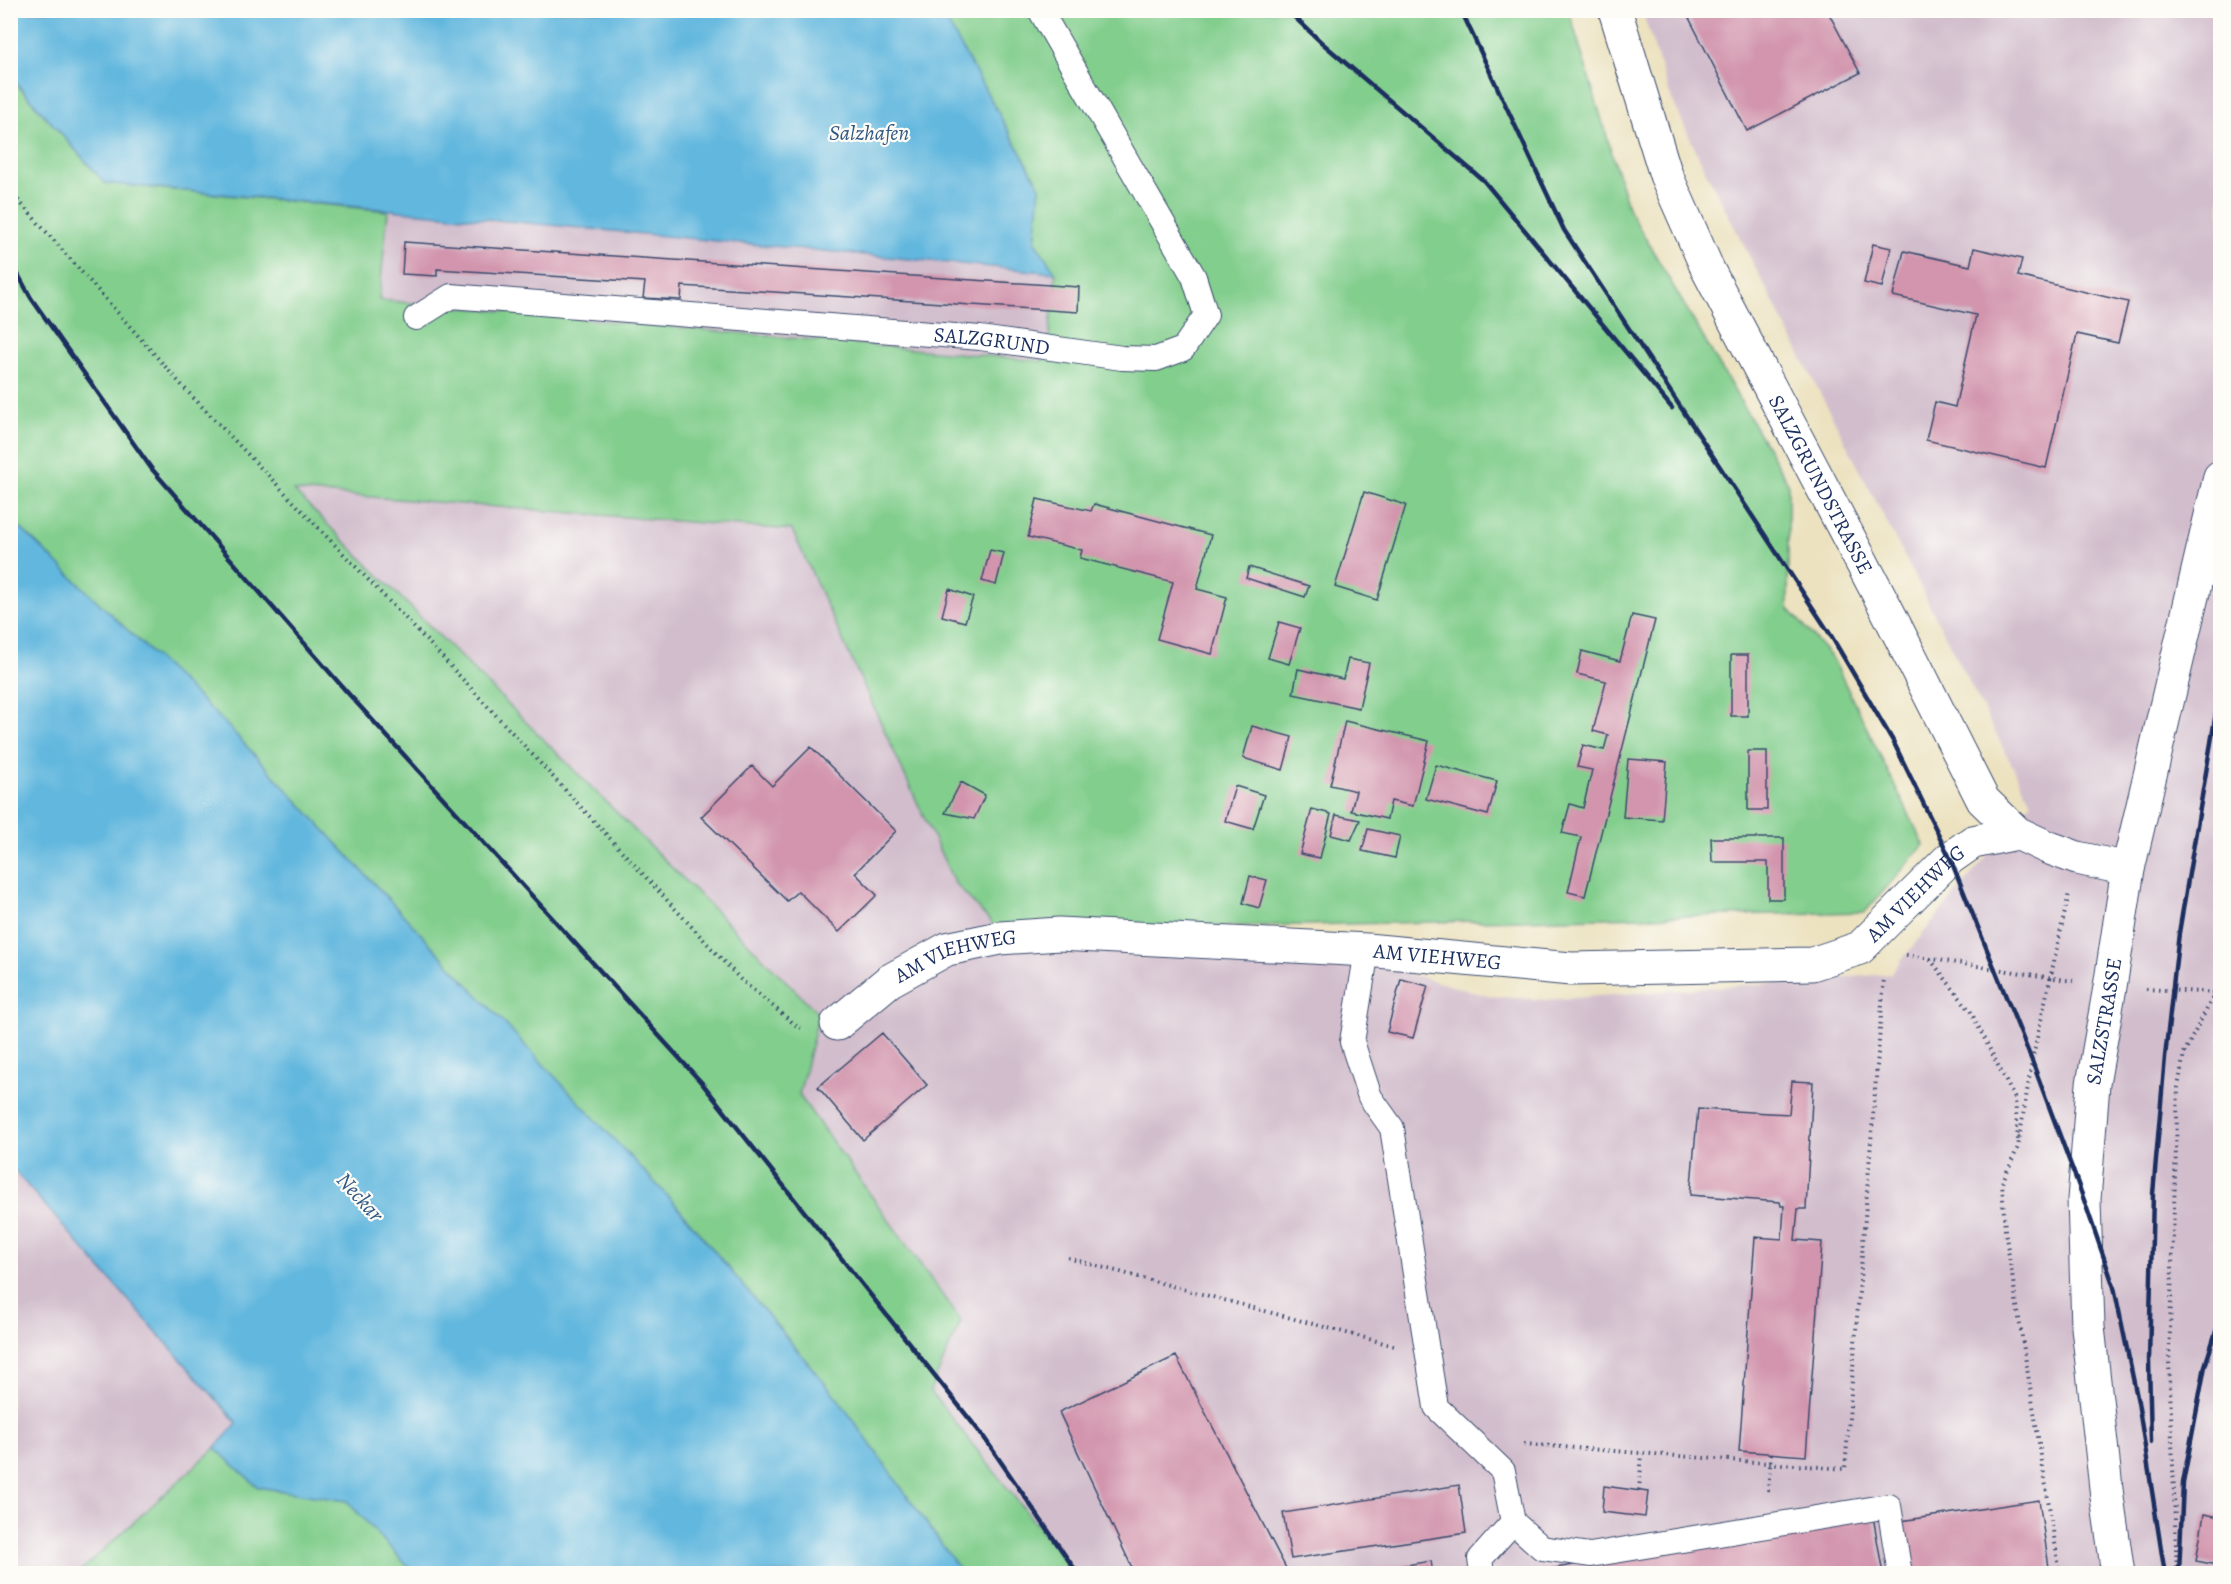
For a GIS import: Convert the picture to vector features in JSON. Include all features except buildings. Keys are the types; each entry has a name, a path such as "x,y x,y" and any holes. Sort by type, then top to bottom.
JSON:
{"street":[{"name":"SALZGRUNDSTRASSE","path":"1615,10 1666,175 1708,270 1888,612 1983,800 2017,833 2047,848 2077,858 2128,869"},
{"name":"SALZSTRASSE","path":"2118,1574 2088,1327 2084,1200 2093,1084 2128,869 2220,477"},
{"name":"AM VIEHWEG","path":"837,1024 889,981 948,949 1000,938 1059,934 1367,950 1571,969 1812,964 1873,950 1950,858 1972,842 2017,833"}],"lane":[{"name":"SALZGRUND","path":"416,318 451,296 980,338 1122,358 1156,359 1183,349 1206,315 1194,277 1040,10"},
{"path":"1367,950 1352,1042 1370,1097 1392,1128 1436,1407 1503,1471 1513,1522 1542,1548 1590,1555 1889,1506 1900,1574"},
{"path":"1482,1574 1480,1559 1513,1522"}],"path":[{"path":"10,191 188,391 430,645 740,979 798,1027 816,1030 837,1024"},
{"path":"2060,1574 2005,1231 2002,1183 2018,1147 2032,1061 2077,858"},
{"path":"1470,1440 1845,1469 1873,950 2110,987 2218,993 2184,1053 2178,1088 2169,1361 2177,1574"},
{"path":"1930,958 1971,1012 2015,1099 2018,1147"},
{"path":"1068,1258 1427,1355"},
{"path":"1770,1464 1771,1453"},
{"path":"1639,1490 1642,1454"}],"shaded area":[{"path":"77,11 1063,11 1239,325 793,530 954,882 998,930 1130,927 1131,956 1322,950 1488,996 1546,1000 1890,974 2031,802 1705,170 1670,95 1642,11 2220,11 2220,1573 1075,1573 930,1391 961,1321 799,1095 819,1014 293,491 105,182 11,77 10,69"},
{"path":"10,1167 238,1423 215,1448 77,1573 11,1573"}],"green space":[{"path":"941,11 1569,11 1629,210 1788,483 1788,608 1833,659 1924,845 1865,912 998,930 954,882 792,530 294,491 819,1014 799,1095 961,1321 930,1391 1075,1573 962,1573 838,1399 675,1204 224,722 11,519 10,77 105,183 388,211 379,300 1042,361 1049,337 1056,274 1035,242 1040,187"},
{"path":"215,1448 258,1487 347,1501 414,1573 77,1574"}],"water":[{"name":"Salzhafen","path":"10,11 941,11 1040,187 1035,242 1056,273 105,183 11,77"},
{"name":"Neckar","path":"11,519 224,722 675,1204 838,1399 962,1573 414,1573 347,1501 258,1487 215,1448 237,1423 11,1167"}],"railway":[{"path":"1287,10 1321,42 1484,181 1672,408"},
{"path":"1461,10 1564,230 1830,634 1893,741 1950,858 2032,1061 2114,1287 2138,1402 2165,1574"},
{"path":"10,260 31,298 151,468 346,691 701,1082 983,1436 1078,1574"},
{"path":"2151,1442 2149,1361 2153,1194 2165,1057 2179,933 2220,689"},
{"path":"2179,1574 2183,1483 2205,1366 2220,1319"}]}
